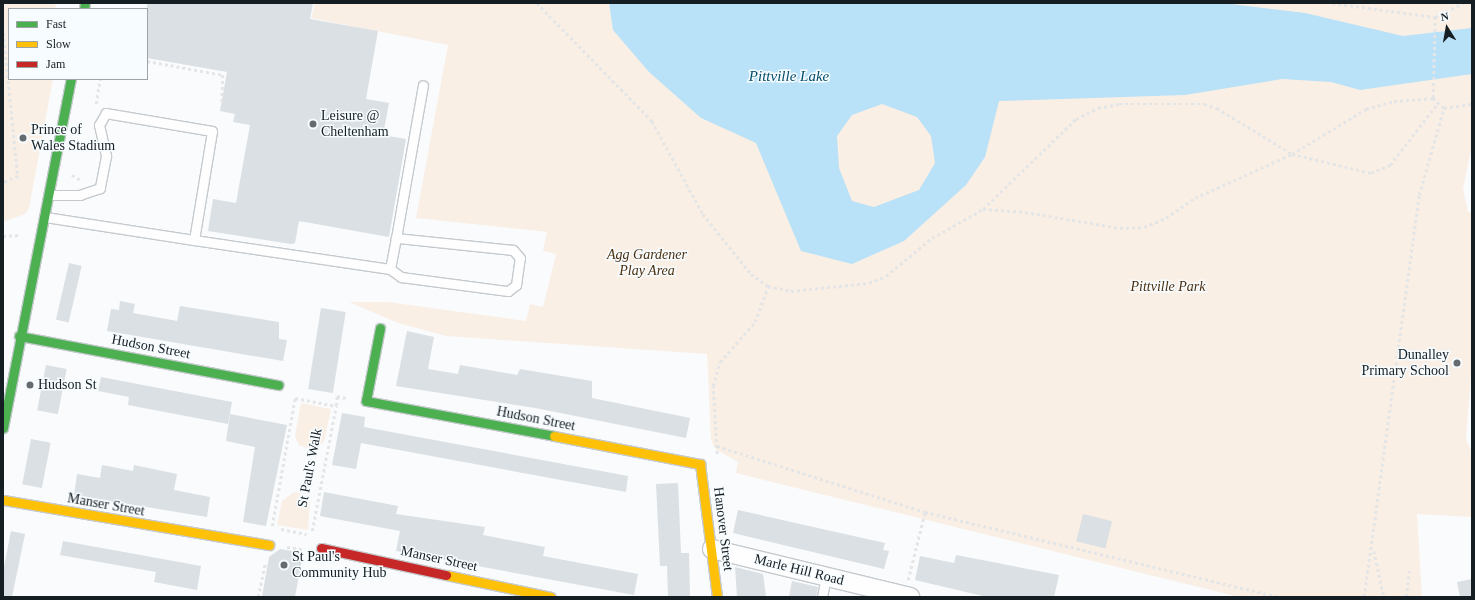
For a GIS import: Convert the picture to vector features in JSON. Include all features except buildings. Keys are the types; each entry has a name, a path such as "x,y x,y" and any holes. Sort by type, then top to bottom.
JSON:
{"street":[{"path":"3,428 19,336 41,237 71,80"},
{"path":"366,401 380,328"},
{"name":"Hudson Street","path":"19,336 278,385"},
{"name":"Hudson Street","path":"366,401 700,464"},
{"name":"Hanover Street","path":"700,464 717,597"},
{"name":"Manser Street","path":"3,500 205,537 269,545"},
{"name":"Manser Street","path":"321,548 551,597"},
{"name":"Marle Hill Road","path":"712,549 903,596"}],"lane":[{"path":"390,269 423,84"},
{"path":"49,195 80,195 100,188 106,156 99,125 106,113 212,131 194,240"},
{"path":"45,217 390,269 401,277 508,291 516,285 520,258 513,250 396,238"},
{"path":"822,597 826,576"}],"path":[{"path":"537,3 652,121 703,214 751,274 768,286 791,291 869,283 886,276 932,238 983,209 1076,119 1108,105 1210,105 1292,154 1371,173 1390,165 1438,103"},
{"path":"1332,3 1435,17 1464,3"},
{"path":"1433,98 1436,83 1435,17"},
{"path":"3,27 8,77"},
{"path":"148,61 223,75 222,104"},
{"path":"3,183 18,176 8,80"},
{"path":"983,209 1026,212 1120,228 1144,227 1166,218 1195,198 1292,154 1366,109 1394,101 1433,98 1444,108 1472,104"},
{"path":"1364,597 1373,549 1419,195 1444,108"},
{"path":"700,464 716,468 717,446 713,386 720,362 755,322 768,286"},
{"path":"278,385 297,388 295,398 336,406 337,396 366,401"},
{"name":"St Paul's Walk","path":"258,597 269,545 295,398"},
{"name":"St Paul's Walk","path":"311,535 336,406"},
{"path":"717,446 925,512 1280,597"},
{"path":"903,596 925,512"},
{"path":"272,527 311,535 311,541 321,548"},
{"path":"269,545 321,548"},
{"path":"1373,549 1384,597"},
{"path":"1406,597 1409,571"}],"green space":[{"name":"Prince of Wales Stadium","path":"3,3 55,3 56,8 8,8 8,80 53,80 29,208 25,214 3,222"},
{"name":"Pittville Park","path":"315,3 1472,3 1472,145 1463,189 1468,212 1472,212 1472,363 1466,439 1472,453 1472,517 1417,514 1422,597 1239,597 736,473 738,462 715,449 711,440 707,354 446,336 398,323 349,302 388,302 526,321 530,304 543,307 556,254 543,251 547,232 416,218 448,45 311,18"},
{"path":"301,403 331,409 324,442 312,450 299,445 295,436"},
{"path":"294,492 303,494 310,501 308,530 277,525 282,501"}],"water":[{"name":"Pittville Lake","path":"609,3 1231,4 1305,13 1403,36 1472,28 1472,74 1360,90 1331,82 1282,79 1185,95 999,101 985,157 966,185 904,241 852,264 801,251 756,143 701,118 649,72 613,30","holes":["882,104 917,117 931,136 935,163 919,190 874,207 852,201 839,168 837,136 852,115"]}],"traffic: fast":[{"path":"84,8 85,3"},
{"path":"3,428 71,80"},
{"path":"380,328 366,401 554,436"},
{"path":"19,336 278,385"}],"traffic: slow":[{"path":"554,436 700,464 717,597"},
{"path":"3,500 269,545"},
{"path":"446,575 551,597"}],"traffic: jam":[{"path":"321,548 446,575"}],"place":[{"name":"Leisure @ Cheltenham","path":"313,124"},
{"name":"Prince of Wales Stadium","path":"23,138"},
{"name":"Dunalley Primary School","path":"1457,363"},
{"name":"Hudson St","path":"30,385"},
{"name":"St Paul's Community Hub","path":"284,565"}],"park label":[{"name":"Agg Gardener Play Area","path":"647,264"}]}
